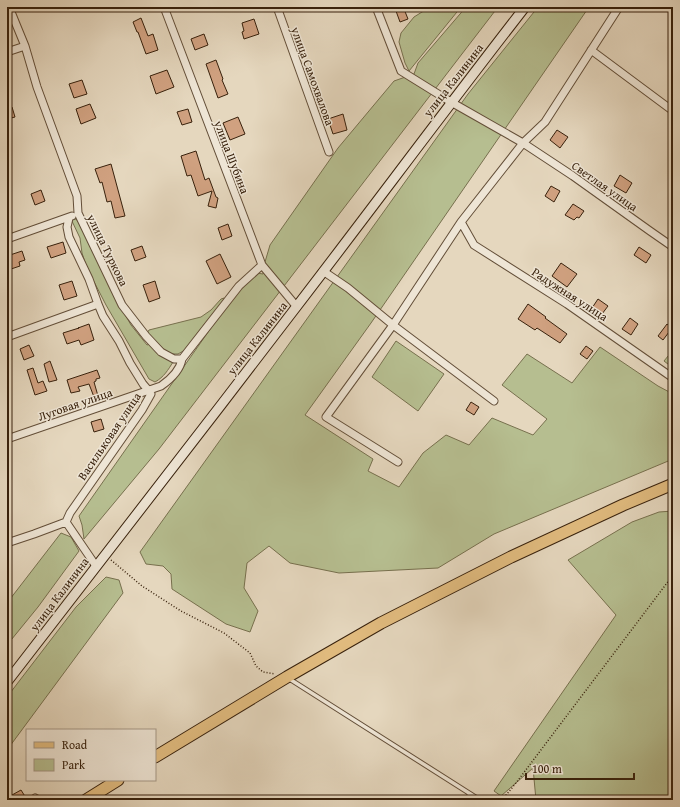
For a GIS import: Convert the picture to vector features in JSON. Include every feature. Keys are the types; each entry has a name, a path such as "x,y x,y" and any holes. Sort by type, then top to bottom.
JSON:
{"main road":[{"name":"улица Калинина","path":"7,682 297,307 451,102 525,7"},
{"path":"156,755 381,623 511,557 623,505 673,484"},
{"path":"86,800 116,781"}],"street":[{"name":"улица Туркова","path":"9,7 25,46 37,87 77,196 78,213 122,305 146,336 161,352 174,359 182,359"},
{"name":"улица Шубина","path":"164,7 262,265 297,307"},
{"name":"улица Самохвалова","path":"277,7 329,152"},
{"name":"Светлая улица","path":"376,7 401,71 451,102 523,143 573,176 673,247"},
{"path":"398,462 326,417 393,325 461,222 523,143 545,122 619,7"},
{"path":"7,52 25,46"},
{"path":"591,50 673,112"},
{"path":"7,239 69,218 78,213"},
{"name":"Васильковая улица","path":"66,522 70,513 142,410 151,394 130,363 119,341 103,316 89,279 69,237 67,227 69,218"},
{"name":"Радужная улица","path":"461,222 474,244 567,304 673,378"},
{"path":"182,359 238,286 262,265"},
{"path":"323,271 348,288 393,325 494,401"},
{"path":"7,337 98,304"},
{"name":"Луговая улица","path":"7,438 161,386 171,379 181,365 182,359"},
{"path":"7,543 66,522 96,566"}],"lane":[{"path":"287,677 480,800"},
{"path":"466,800 470,794"},
{"path":"29,800 35,796 42,800"}],"path":[{"path":"105,555 142,586 181,611 224,633 250,653 256,666 263,672 287,677"},
{"path":"502,800 521,777 673,575"}],"green space":[{"path":"430,7 461,7 409,71 399,42 401,33 414,17"},
{"path":"466,7 498,7 159,449 84,539 79,516 239,288 257,273 263,274 270,245 338,148 394,81 414,74 418,63"},
{"path":"538,7 589,7 371,323 305,415 373,459 368,471 399,487 423,453 446,435 469,445 492,418 533,435 547,419 502,385 527,354 572,383 600,347 658,386 673,394 673,459 494,534 438,568 339,573 290,563 269,546 247,563 244,588 258,611 250,632 226,624 172,589 171,574 163,566 146,564 140,552 468,94"},
{"path":"71,219 76,219 83,228 111,290 131,325 147,345 150,344 173,362 163,376 155,382 149,379 106,305 87,268 82,253 80,238"},
{"path":"224,298 222,304 185,350 178,354 169,354 147,333 149,330 201,317"},
{"path":"396,341 444,374 418,411 372,377"},
{"path":"673,350 673,368 664,361"},
{"path":"673,511 673,800 536,800 533,768 501,796 494,791 616,615 568,560 632,522 659,512"},
{"path":"61,533 71,537 79,551 38,607 7,645 7,603"},
{"path":"106,577 119,580 123,593 7,750 7,697 76,607"}],"building":[{"path":"404,9 408,19 400,22 396,11"},
{"path":"141,18 148,36 153,34 158,50 146,54 133,22"},
{"path":"254,19 259,34 244,39 242,23"},
{"path":"204,34 208,45 195,50 191,39"},
{"path":"216,60 228,94 218,98 206,64"},
{"path":"167,70 174,87 156,94 150,76"},
{"path":"82,80 87,94 74,98 69,84"},
{"path":"90,104 96,118 81,124 76,109"},
{"path":"12,107 15,117 7,119 7,108"},
{"path":"188,109 192,122 182,125 177,112"},
{"path":"343,114 347,130 333,134 328,119"},
{"path":"238,117 245,134 230,140 223,123"},
{"path":"557,130 568,137 560,148 550,140"},
{"path":"196,151 205,180 209,178 216,197 218,198 216,208 208,206 212,191 198,196 191,175 187,176 181,156"},
{"path":"111,164 125,216 115,218 111,201 107,202 102,182 100,183 95,169"},
{"path":"620,175 632,183 626,193 614,186"},
{"path":"551,186 560,191 554,202 545,196"},
{"path":"41,190 45,201 35,205 31,194"},
{"path":"573,204 584,211 579,218 577,217 574,220 565,215"},
{"path":"228,224 232,236 222,240 218,228"},
{"path":"63,242 66,253 51,258 47,247"},
{"path":"142,246 146,257 135,261 131,250"},
{"path":"639,247 651,255 646,263 634,255"},
{"path":"22,251 25,260 19,262 20,266 11,269 7,256"},
{"path":"220,254 231,277 217,284 206,261"},
{"path":"561,263 577,274 567,287 552,276"},
{"path":"72,281 77,296 64,300 59,285"},
{"path":"155,281 160,298 149,302 143,285"},
{"path":"598,299 608,306 602,314 592,308"},
{"path":"528,304 567,334 560,343 537,328 535,330 518,319"},
{"path":"630,318 638,324 631,335 622,329"},
{"path":"89,324 94,340 81,345 79,340 67,344 63,333"},
{"path":"667,324 672,328 663,340 658,336"},
{"path":"29,345 34,356 24,360 20,349"},
{"path":"586,346 593,351 587,359 580,354"},
{"path":"50,361 57,380 49,382 44,364"},
{"path":"33,368 38,383 43,381 47,391 35,395 27,370"},
{"path":"97,370 100,378 96,379 94,382 98,396 94,397 89,384 78,387 80,391 71,393 67,380"},
{"path":"471,402 479,407 474,415 466,410"},
{"path":"101,419 104,429 94,432 91,422"},
{"path":"21,790 26,800 16,800 12,795"}]}
